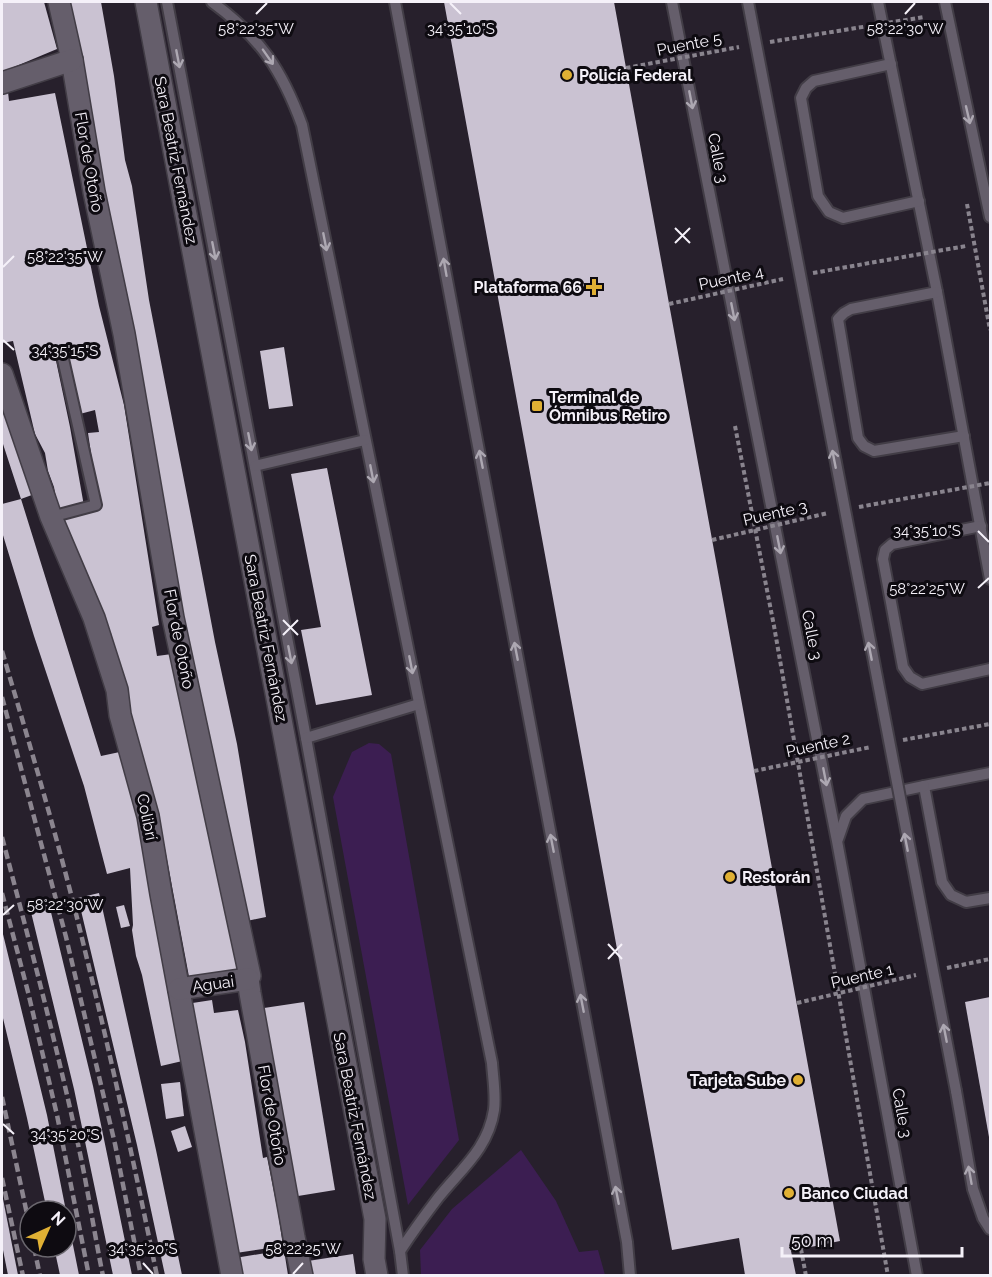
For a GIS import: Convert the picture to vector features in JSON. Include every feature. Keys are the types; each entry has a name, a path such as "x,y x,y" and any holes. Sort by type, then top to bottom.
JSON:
{"street":[{"name":"Flor de Otoño","path":"59,2 72,60 94,192 126,345 173,618 250,976 248,979 302,1275"},
{"name":"Sara Beatriz Fernández","path":"146,2 375,1219 374,1259 377,1275"},
{"path":"2,78 72,60"},
{"name":"Colibrí","path":"2,374 51,517 94,618 117,690 120,715 148,816 232,1275"},
{"name":"Aguai","path":"179,989 248,979"}],"lane":[{"path":"167,2 306,738 403,1275"},
{"path":"212,2 237,21 254,38 281,76 302,125 492,1063 494,1109 484,1141 438,1197 400,1251"},
{"path":"395,2 628,1252 630,1275"},
{"name":"Calle 3","path":"672,2 837,841 917,1275"},
{"path":"748,2 798,276 973,1189 982,1218 990,1229"},
{"path":"878,2 937,292 990,579"},
{"path":"945,2 990,217"},
{"path":"891,64 814,81 806,88 801,98 818,196 829,212 843,218 919,201"},
{"path":"937,292 851,309 838,320 858,438 864,446 873,451 964,436"},
{"path":"51,517 96,505 63,359"},
{"path":"255,466 365,440"},
{"path":"981,526 892,544 885,550 883,559 903,666 910,677 922,684 990,669"},
{"path":"306,738 419,704"},
{"path":"837,841 846,816 863,799 990,773"},
{"path":"924,786 942,882 951,896 966,902 990,898"}],"path":[{"name":"Puente 5","path":"626,68 927,16"},
{"path":"664,59 667,71"},
{"name":"Puente 4","path":"669,304 798,276 966,246"},
{"path":"709,291 711,302"},
{"path":"734,418 774,626 888,1275"},
{"name":"Puente 3","path":"712,540 843,510 990,483"},
{"name":"Puente 2","path":"754,771 990,724"},
{"path":"944,969 990,959"},
{"name":"Puente 1","path":"797,1003 932,972"},
{"path":"801,1249 806,1275"}],"shaded area":[{"path":"369,743 379,744 391,754 459,1140 408,1205 333,797 352,752"},
{"path":"521,1150 556,1201 579,1252 598,1250 605,1275 421,1275 420,1250 452,1209"}],"building":[{"path":"2,2 44,2 57,49 2,72"},
{"path":"62,2 101,2 149,300 237,744 266,917 242,922"},
{"path":"444,2 614,2 840,1241 791,1251 796,1275 745,1275 739,1238 672,1250"},
{"path":"8,92 9,101 55,93 99,306 124,405 159,625 152,627 157,656 172,654 238,973 190,982 159,817 116,663 111,633 105,633 62,517 99,507 88,433 99,432 95,410 76,415 62,355 55,356 84,506 58,510 45,453 35,434 13,341 2,343 2,93"},
{"path":"284,347 293,406 269,409 260,351"},
{"path":"2,391 40,492 21,499 2,445"},
{"path":"327,468 372,695 316,705 301,630 321,627 291,474"},
{"path":"21,499 101,756 129,750 191,1059 161,1066 136,956 132,930 130,868 107,874 84,786 2,532 2,504"},
{"path":"99,893 182,1275 165,1275 137,1145 78,898"},
{"path":"49,904 93,1086 132,1275 113,1275 74,1089 30,908"},
{"path":"124,905 130,926 121,928 116,907"},
{"path":"2,930 47,1115 64,1199 44,1199 2,1014"},
{"path":"990,997 990,1137 989,1137 965,1002"},
{"path":"212,1000 214,1013 238,1010 263,1158 267,1157 283,1246 236,1253 186,1004"},
{"path":"304,1002 335,1190 298,1196 264,1008"},
{"path":"180,1082 184,1116 166,1119 161,1084"},
{"path":"185,1126 192,1147 178,1152 171,1131"},
{"path":"2,1199 18,1275 8,1275 2,1245"},
{"path":"284,1250 288,1275 238,1275 235,1258"},
{"path":"353,1254 356,1275 311,1275 308,1261"},
{"path":"57,1259 76,1259 79,1275 60,1275"}],"railway":[{"path":"2,651 77,917 132,1155 157,1276"},
{"path":"2,697 66,937 115,1144 141,1276"},
{"path":"2,837 63,1077 103,1276"},
{"path":"2,893 57,1115 89,1276"},
{"path":"2,1097 24,1199"},
{"path":"2,1178 23,1276"},
{"path":"36,1259 40,1276"}],"place":[{"name":"Policía Federal","path":"567,75"},
{"name":"Plataforma 66","path":"594,287"},
{"name":"Terminal de Ómnibus Retiro","path":"537,406"},
{"name":"Restorán","path":"730,877"},
{"name":"Tarjeta Sube","path":"798,1080"},
{"name":"Banco Ciudad","path":"789,1193"}]}
